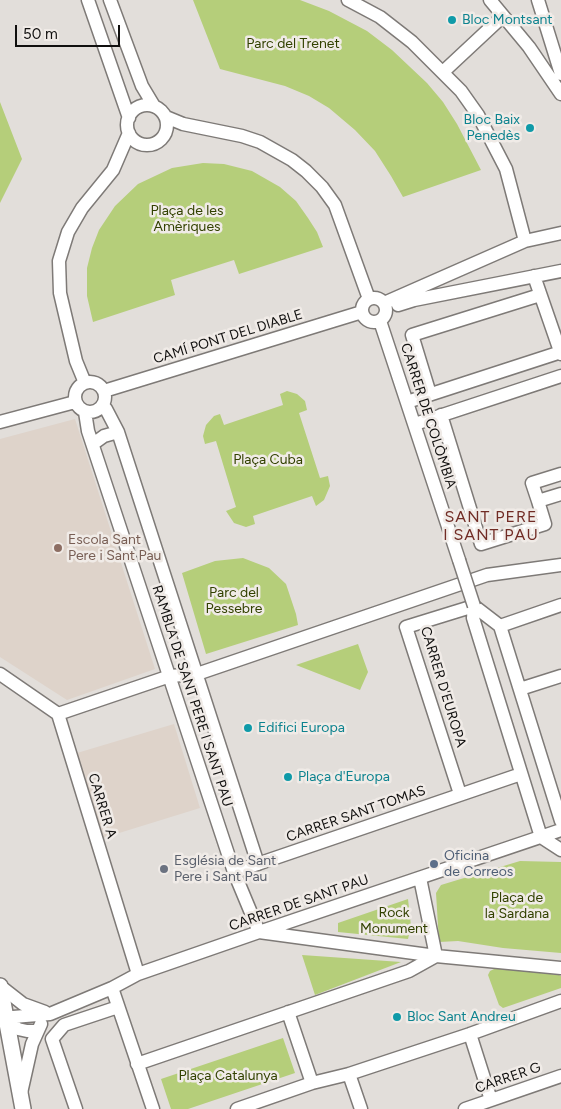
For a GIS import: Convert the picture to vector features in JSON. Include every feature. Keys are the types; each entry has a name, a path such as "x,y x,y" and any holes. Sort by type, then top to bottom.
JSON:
{"street":[{"path":"88,0 129,118"},
{"path":"110,0 142,86 154,106"},
{"path":"348,0 380,17 412,42 461,91 478,115 506,169 525,241"},
{"path":"490,0 528,47 561,94"},
{"path":"538,0 561,74"},
{"path":"443,72 504,16"},
{"path":"154,106 161,110 166,117 168,125 166,132 156,144 148,146 140,144 133,140 129,133 127,126 129,118 139,107 154,106"},
{"path":"166,117 183,124 242,136 260,142 292,160 306,171 322,187 335,206 369,299"},
{"path":"85,383 76,361 60,293 59,261 68,232 82,208 113,170 129,133"},
{"path":"384,312 525,241 561,233"},
{"path":"384,312 378,298 369,299 364,304 362,312 368,321 403,302 561,271"},
{"path":"407,402 561,353 534,276"},
{"path":"430,394 412,335 540,295"},
{"name":"CAMÍ PONT DEL DIABLE","path":"104,391 362,312"},
{"name":"CARRER DE COLÒMBIA","path":"384,312 407,402 460,560 474,606 472,618 541,837"},
{"path":"415,424 561,376"},
{"path":"85,383 96,383 104,391 105,401 94,412 80,410 75,402 74,396 76,391 85,383"},
{"path":"0,422 75,402"},
{"name":"RAMBLA DE SANT PERE I SANT PAU","path":"102,406 106,409 118,432 258,864"},
{"name":"RAMBLA DE SANT PERE I SANT PAU","path":"85,412 88,431 234,872"},
{"name":"CARRER DE COLÒMBIA","path":"441,415 481,544 545,524 532,483 561,474"},
{"path":"93,444 104,436 118,432"},
{"path":"538,501 561,494"},
{"path":"0,674 58,714 170,676 197,674 487,575 561,565"},
{"path":"500,626 561,605"},
{"path":"474,606 500,626 561,821"},
{"name":"CARRER D'EUROPA","path":"460,794 406,627 474,606"},
{"path":"520,689 561,676"},
{"name":"CARRER A","path":"58,714 138,974"},
{"name":"CARRER SANT TOMAS","path":"234,872 521,774"},
{"name":"CARRER DE SANT PAU","path":"6,1019 13,1016 50,1014 112,988 138,974 561,830"},
{"path":"541,837 561,850"},
{"path":"234,872 259,932 436,956 561,968"},
{"path":"420,878 436,956"},
{"path":"137,1064 409,971 436,956"},
{"path":"0,986 23,1004 50,1014 37,1031 21,1093"},
{"path":"0,986 23,1109"},
{"path":"112,988 153,1109"},
{"path":"236,1109 312,1083 349,1074 470,1034 561,1001"},
{"path":"76,1109 52,1039 64,1025 118,1007"},
{"path":"288,1012 312,1083"},
{"path":"6,1019 18,1029 37,1031"},
{"path":"470,1034 491,1100"},
{"path":"349,1074 361,1109"},
{"name":"CARRER G","path":"465,1109 561,1076"}],"shaded area":[{"name":"Escola Sant Pere i Sant Pau","path":"75,419 155,669 67,700 0,657 0,439"},
{"path":"174,724 200,808 103,838 77,753"}],"green space":[{"name":"Parc del Trenet","path":"193,0 300,0 329,11 367,31 392,50 427,83 443,102 481,170 403,197 375,151 355,130 329,108 309,96 285,86 220,69"},
{"path":"0,102 22,159 0,203"},
{"name":"Plaça de les Amèriques","path":"203,163 224,164 252,171 280,187 296,201 317,232 323,247 239,274 234,260 171,280 175,295 93,322 87,296 87,268 99,230 115,206 138,184 172,168"},
{"name":"Plaça Cuba","path":"287,391 297,394 305,401 307,410 299,413 320,478 328,476 330,486 324,500 316,506 312,496 253,516 255,524 246,527 234,523 226,511 236,507 216,441 205,444 203,436 206,425 214,416 220,414 224,425 283,405 280,394"},
{"name":"Parc del Pessebre","path":"243,558 269,568 286,584 298,625 206,654 182,573 215,561"},
{"path":"358,644 368,672 360,690 296,665"},
{"name":"Plaça de la Sardana","path":"520,861 561,862 561,953 503,948 458,941 439,942 436,893 441,885"},
{"name":"Rock Monument","path":"408,899 411,926 408,939 338,932 338,923"},
{"path":"302,955 401,962 315,995"},
{"path":"496,968 559,975 561,976 561,988 503,1008 499,1005 488,975 490,971"},
{"name":"Plaça Catalunya","path":"283,1038 295,1073 188,1109 171,1109 161,1079"}],"place":[{"name":"Bloc Montsant","path":"452,20"},
{"name":"Bloc Baix Penedès","path":"530,128"},
{"name":"Escola Sant Pere i Sant Pau","path":"58,548"},
{"name":"Edifici Europa","path":"248,728"},
{"name":"Plaça d'Europa","path":"288,777"},
{"name":"Oficina de Correos","path":"434,864"},
{"name":"Església de Sant Pere i Sant Pau","path":"164,869"},
{"name":"Bloc Sant Andreu","path":"397,1017"}],"district":[{"name":"SANT PERE I SANT PAU","path":"491,526"}]}
